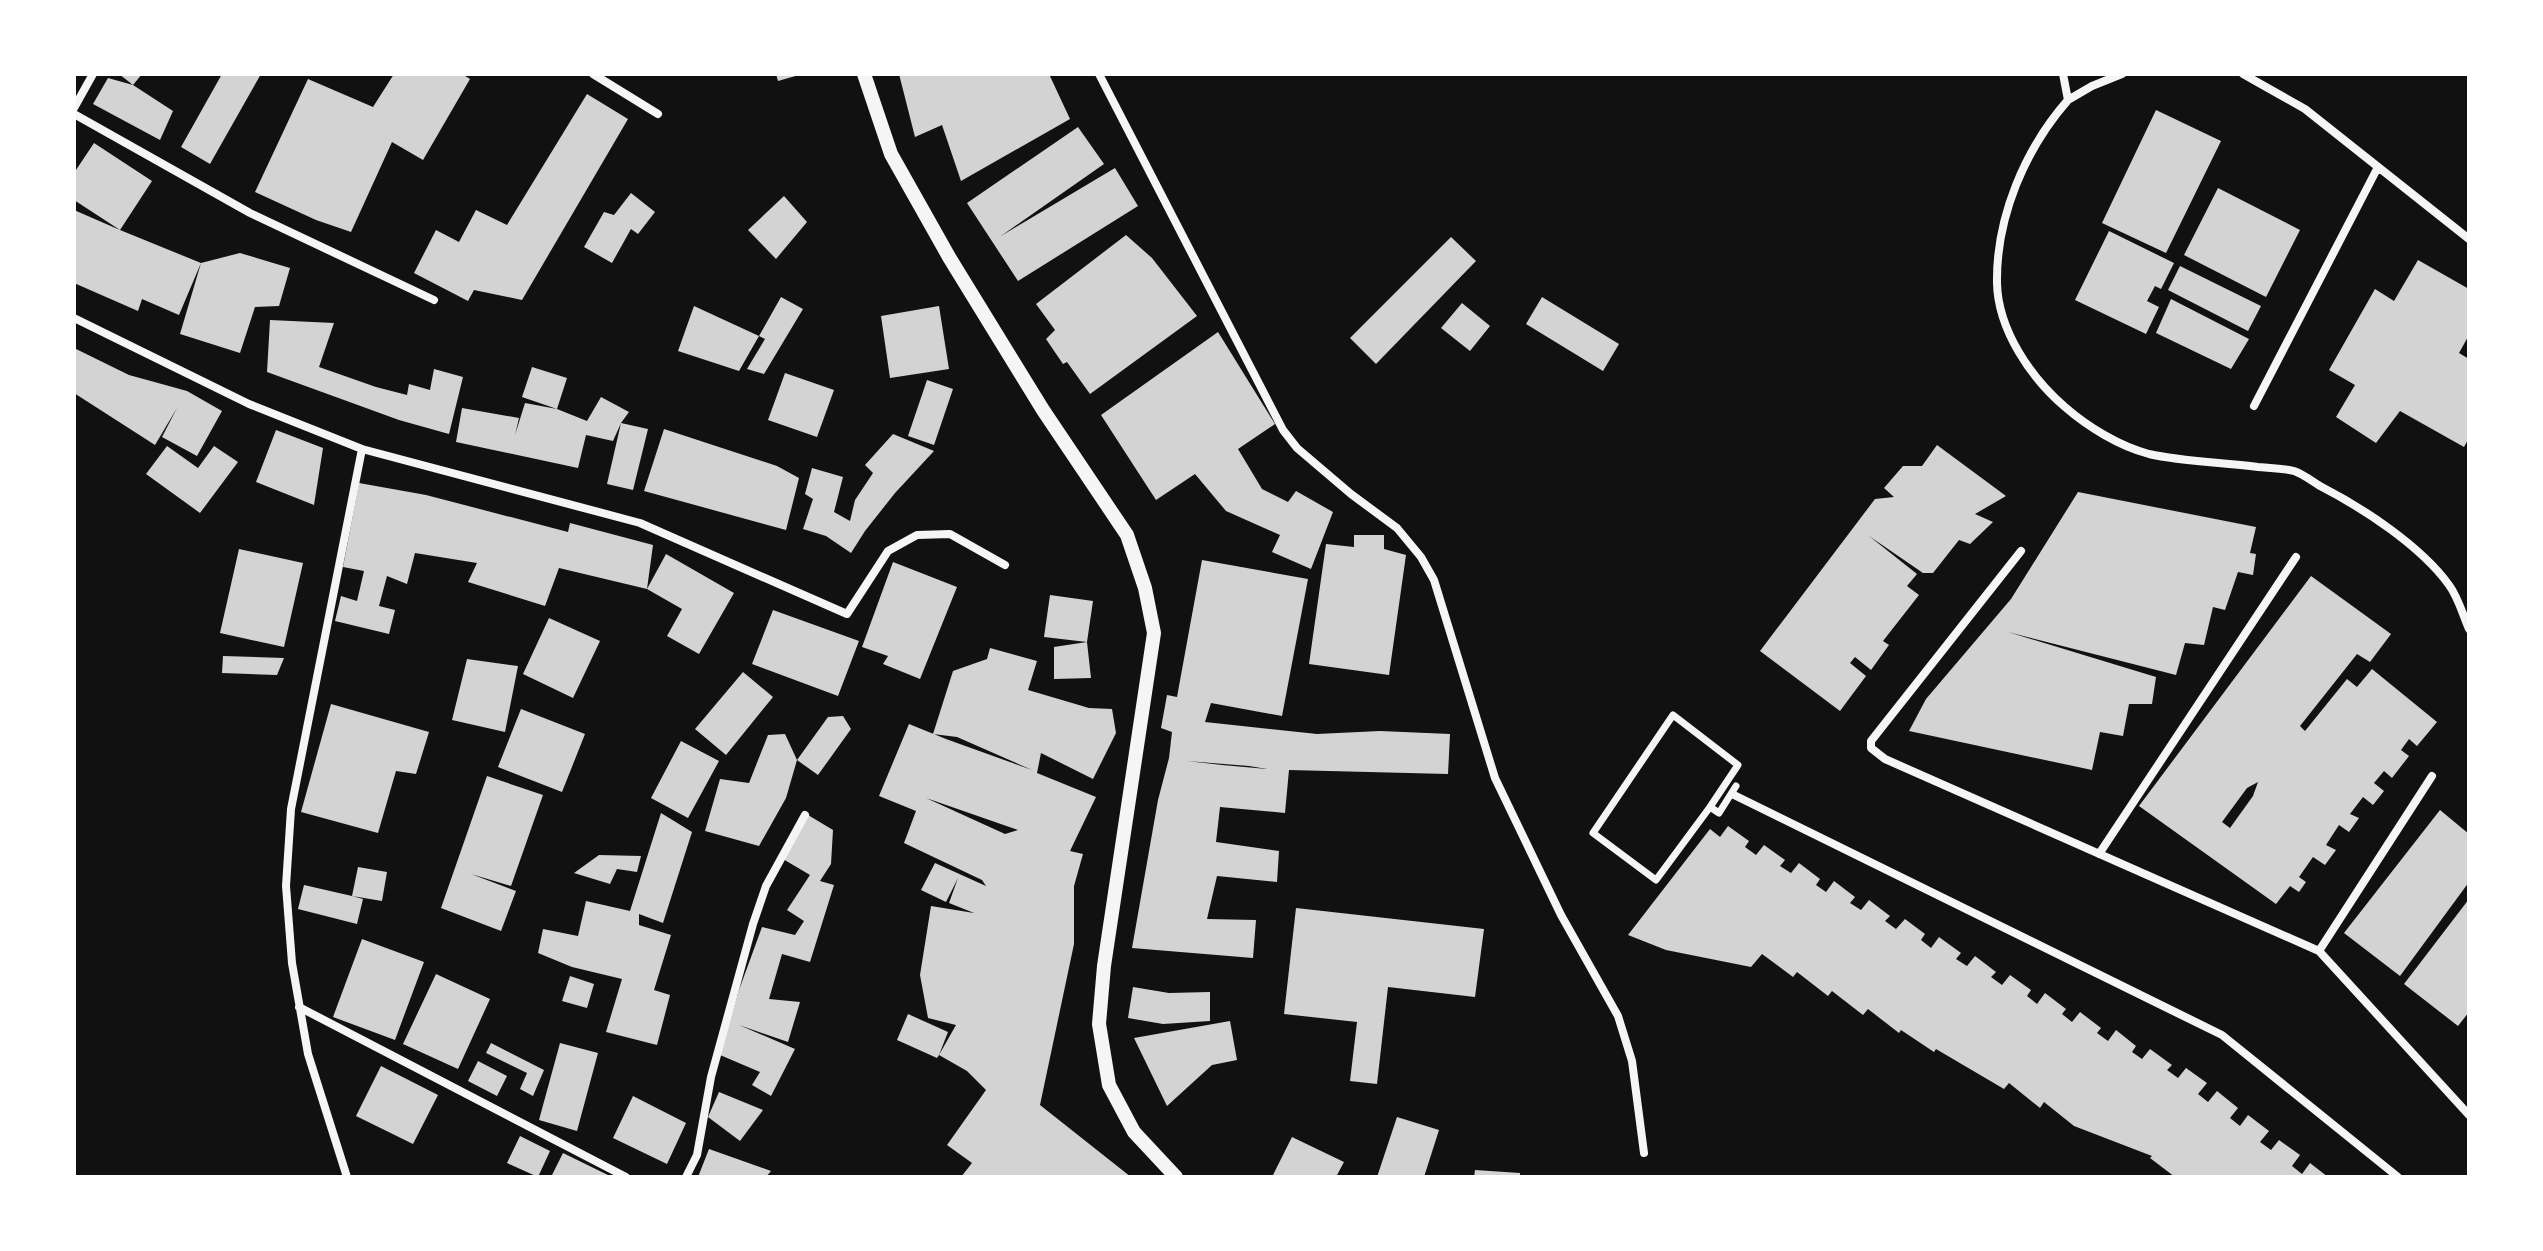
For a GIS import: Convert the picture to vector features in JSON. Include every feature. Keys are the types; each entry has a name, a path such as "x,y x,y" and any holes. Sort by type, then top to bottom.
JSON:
{"street":[{"path":"93,74 74,111 250,213 434,300"},
{"path":"593,74 658,114"},
{"path":"864,74 891,154 949,257 1043,410 1127,535 1145,588 1154,633 1104,966 1099,1024 1109,1085 1134,1132 1176,1177"},
{"path":"1099,74 1283,430 1297,448 1397,528 1421,557 1434,580 1495,778 1561,915 1618,1016 1632,1061 1644,1153"},
{"path":"2063,74 2068,100"},
{"path":"2122,74 2068,100 2048,123 2032,149 2010,206 2001,240 1997,284 2014,342 2029,369 2047,392 2088,427 2148,453 2293,471 2337,495 2402,537 2450,585 2469,629"},
{"path":"2243,74 2305,109 2469,239"},
{"path":"2254,406 2378,167"},
{"path":"74,318 249,404 362,449 640,523 847,614 888,551 917,535 950,534 1005,565"},
{"path":"347,1177 308,1054 292,963 286,886 291,809 362,449"},
{"path":"2021,551 1871,741 1871,748 1885,759 2319,951 2468,1112"},
{"path":"2099,854 2296,557"},
{"path":"1710,807 1738,765 1673,715 1593,833 1656,880 1710,807 1719,813 1734,790 2222,1035 2398,1177"},
{"path":"2319,951 2432,776"},
{"path":"686,1177 697,1155 711,1077 753,924 766,886 805,815"},
{"path":"299,1007 626,1177"}],"building":[{"path":"119,74 142,74 133,85"},
{"path":"222,74 261,74 210,164 181,147"},
{"path":"394,74 462,74 470,79 423,160 392,142 351,232 255,192 308,79 373,107"},
{"path":"776,74 798,74 799,75 778,81"},
{"path":"899,74 1049,74 1070,119 961,181 942,125 915,137"},
{"path":"108,78 133,85 173,111 160,140 93,104"},
{"path":"587,94 628,119 522,300 474,290 468,301 414,273 436,230 459,242 476,210 507,225"},
{"path":"2156,110 2221,141 2166,253 2102,223"},
{"path":"1078,127 1104,164 1001,236 1115,168 1138,206 1018,281 967,203"},
{"path":"94,143 152,181 120,230 74,200 74,173"},
{"path":"2218,188 2300,230 2266,297 2184,255"},
{"path":"631,193 655,212 638,234 631,229 612,263 584,247 604,212 614,215"},
{"path":"784,196 807,222 776,259 748,230"},
{"path":"74,210 201,263 179,315 142,299 138,311 74,283"},
{"path":"2109,231 2174,263 2161,289 2155,286 2147,301 2159,307 2146,334 2075,300"},
{"path":"1126,235 1152,258 1197,316 1090,394 1046,339 1055,330 1036,304"},
{"path":"1451,237 1476,261 1376,364 1350,338"},
{"path":"240,253 290,268 279,306 255,307 240,353 180,334 201,263"},
{"path":"2418,260 2469,289 2469,335 2459,353 2469,359 2469,438 2464,447 2400,411 2376,443 2336,417 2355,385 2329,370 2375,289 2394,301"},
{"path":"2180,266 2261,306 2248,331 2168,290"},
{"path":"781,297 803,309 764,374 747,369 765,339 759,336"},
{"path":"1542,297 1619,344 1603,371 1526,324"},
{"path":"2171,299 2249,339 2231,369 2156,333"},
{"path":"1462,303 1490,326 1470,351 1441,328"},
{"path":"694,306 759,336 739,371 678,351"},
{"path":"939,306 949,369 890,378 881,316"},
{"path":"270,320 334,323 319,367 376,387 407,395 409,384 430,390 434,369 463,377 449,434 399,420 267,372"},
{"path":"1218,332 1275,424 1238,449 1262,489 1288,502 1296,491 1333,512 1311,569 1272,552 1280,535 1226,511 1195,474 1156,500 1101,415"},
{"path":"74,348 129,375 187,391 222,411 197,456 162,437 177,408 155,445 74,393"},
{"path":"532,367 567,378 557,409 522,397"},
{"path":"785,373 834,390 817,437 768,420"},
{"path":"927,380 953,389 934,445 908,436"},
{"path":"601,397 629,412 613,441 586,435 578,468 456,442 462,408 519,418 515,435 525,403 557,409 587,421"},
{"path":"621,423 648,429 633,490 607,484"},
{"path":"664,429 777,466 799,478 786,530 644,491"},
{"path":"276,430 323,448 314,505 256,482"},
{"path":"893,434 934,451 895,493 851,553 826,536 803,529 813,499 805,494 812,468 843,477 834,512 850,521 855,500 873,473 865,465"},
{"path":"1937,445 2006,496 1975,514 1993,522 1970,544 1959,540 1933,573 1923,573 1869,536 1917,574 1907,586 1919,595 1883,641 1889,645 1871,670 1855,657 1850,663 1866,676 1840,711 1760,651 1875,499 1894,497 1884,488 1903,466 1922,466"},
{"path":"167,446 198,468 214,446 238,462 200,513 146,474"},
{"path":"359,483 426,495 568,532 570,523 653,545 647,589 559,568 545,606 468,582 477,563 415,553 407,584 387,576 379,606 395,610 389,634 335,621 341,596 357,601 364,571 343,567"},
{"path":"2078,492 2256,527 2250,553 2256,554 2253,575 2238,572 2225,610 2213,607 2204,645 2185,643 2176,675 2008,632 2156,677 2152,704 2129,704 2123,736 2100,732 2092,770 1909,731 1926,699 2011,599"},
{"path":"1354,535 1384,535 1384,549 1406,555 1389,675 1309,664 1326,544 1354,547"},
{"path":"239,549 303,563 284,647 220,633"},
{"path":"666,554 734,593 699,654 667,636 682,609 647,589"},
{"path":"1202,560 1308,579 1282,716 1211,703 1205,722 1317,734 1380,731 1450,734 1448,774 1289,770 1285,813 1220,807 1216,842 1279,851 1277,882 1217,876 1207,919 1256,920 1253,958 1132,948 1158,800 1169,758 1172,732 1161,728 1167,695 1177,697","holes":["1187,761 1249,766 1267,769"]},
{"path":"893,562 957,587 920,679 883,664 888,656 862,647"},
{"path":"2311,576 2391,634 2370,662 2357,654 2300,726 2305,731 2347,679 2357,687 2372,669 2437,722 2417,746 2409,739 2401,750 2409,756 2392,778 2384,771 2374,783 2384,791 2373,805 2363,797 2350,814 2359,818 2349,832 2339,825 2326,845 2336,850 2325,865 2313,857 2299,877 2306,882 2299,892 2290,886 2276,904 2139,806","holes":["2258,782 2253,796 2230,828 2222,822 2247,788"]},
{"path":"1050,595 1093,601 1087,642 1044,637"},
{"path":"773,610 859,641 838,696 752,664"},
{"path":"549,618 600,641 573,698 523,674"},
{"path":"1087,642 1091,678 1054,679 1054,647"},
{"path":"990,648 1037,661 1028,690 1089,708 1112,709 1116,733 1093,779 1041,753 1037,773 1096,797 1070,851 1083,854 1074,886 1074,944 1040,1105 1131,1177 961,1177 972,1163 947,1145 986,1090 967,1071 939,1055 956,1025 928,1018 920,975 931,906 974,913 949,903 958,878 946,902 921,890 935,863 986,886 982,880 904,843 916,811 879,796 909,724 933,734 953,671 987,659","holes":["934,734 957,737 1032,770","926,798 1018,830 1005,834"]},
{"path":"223,656 284,658 277,675 222,673"},
{"path":"467,659 518,666 505,732 452,720"},
{"path":"743,672 773,697 726,755 695,729"},
{"path":"331,704 429,732 416,774 396,771 378,833 301,812"},
{"path":"521,709 585,734 562,792 498,767"},
{"path":"843,716 851,729 818,775 797,760 828,717"},
{"path":"785,734 797,760 786,798 759,846 705,831 720,779 749,783 768,735"},
{"path":"681,741 719,761 688,818 651,798"},
{"path":"487,776 543,795 511,886 471,874 516,891 501,931 441,908"},
{"path":"2440,810 2469,834 2469,882 2400,976 2344,933"},
{"path":"661,813 692,832 663,923 639,914 639,925 671,935 654,990 670,995 657,1045 606,1032 622,979 572,967 538,953 543,929 578,936 586,901 630,911"},
{"path":"808,815 833,830 831,864 820,881 834,885 810,962 782,954 769,999 800,1002 788,1042 739,1025 795,1049 771,1096 752,1085 760,1072 720,1055 762,927 795,935 804,921 787,910 810,875 783,859"},
{"path":"1728,826 1749,841 1745,847 1756,855 1764,845 1785,860 1780,866 1791,873 1799,863 1820,879 1816,885 1826,892 1834,881 1855,897 1850,903 1861,910 1869,900 1890,916 1885,921 1896,929 1905,919 1925,934 1921,940 1931,948 1939,937 1961,953 1956,959 1967,966 1975,956 1996,972 1991,977 2002,985 2010,975 2031,990 2027,996 2037,1004 2045,993 2066,1009 2062,1014 2072,1022 2080,1012 2101,1028 2097,1033 2108,1041 2116,1030 2136,1046 2132,1052 2142,1059 2150,1049 2172,1065 2167,1070 2178,1078 2186,1068 2207,1083 2198,1094 2208,1102 2217,1091 2238,1108 2230,1118 2240,1126 2248,1115 2269,1131 2260,1142 2271,1150 2279,1140 2300,1155 2292,1166 2302,1174 2310,1163 2328,1177 2175,1177 2150,1158 2152,1156 2074,1126 2044,1102 2040,1108 2009,1083 2004,1089 1936,1049 1934,1052 1901,1030 1899,1033 1868,1009 1863,1015 1832,991 1828,996 1797,972 1793,977 1762,954 1751,967 1666,950 1628,935 1710,829 1720,837"},
{"path":"599,855 641,856 637,872 617,869 610,884 574,873"},
{"path":"358,867 387,872 382,901 352,896"},
{"path":"304,885 363,899 357,924 298,909"},
{"path":"2469,899 2469,1012 2458,1026 2404,984"},
{"path":"1296,908 1484,929 1475,997 1388,987 1377,1084 1350,1081 1357,1022 1284,1014"},
{"path":"362,939 424,962 395,1040 333,1017"},
{"path":"436,974 490,999 458,1069 403,1044"},
{"path":"570,976 594,984 587,1008 562,1001"},
{"path":"1133,987 1169,993 1210,992 1210,1021 1163,1024 1128,1018"},
{"path":"908,1014 948,1032 937,1058 897,1040"},
{"path":"1230,1021 1237,1060 1212,1065 1167,1106 1134,1038"},
{"path":"491,1043 544,1070 533,1096 520,1089 527,1073 486,1053"},
{"path":"560,1043 598,1053 577,1131 539,1120"},
{"path":"478,1061 507,1076 497,1096 468,1081"},
{"path":"381,1066 438,1095 413,1144 356,1116"},
{"path":"719,1092 763,1110 740,1141 708,1117"},
{"path":"633,1096 686,1123 667,1164 613,1138"},
{"path":"1397,1117 1439,1130 1424,1177 1377,1177"},
{"path":"520,1136 550,1151 538,1177 507,1163"},
{"path":"1292,1137 1344,1162 1336,1177 1272,1177"},
{"path":"709,1149 771,1171 766,1177 698,1177"},
{"path":"563,1153 612,1177 551,1177"},
{"path":"1475,1170 1520,1173 1520,1177 1474,1177"}]}
